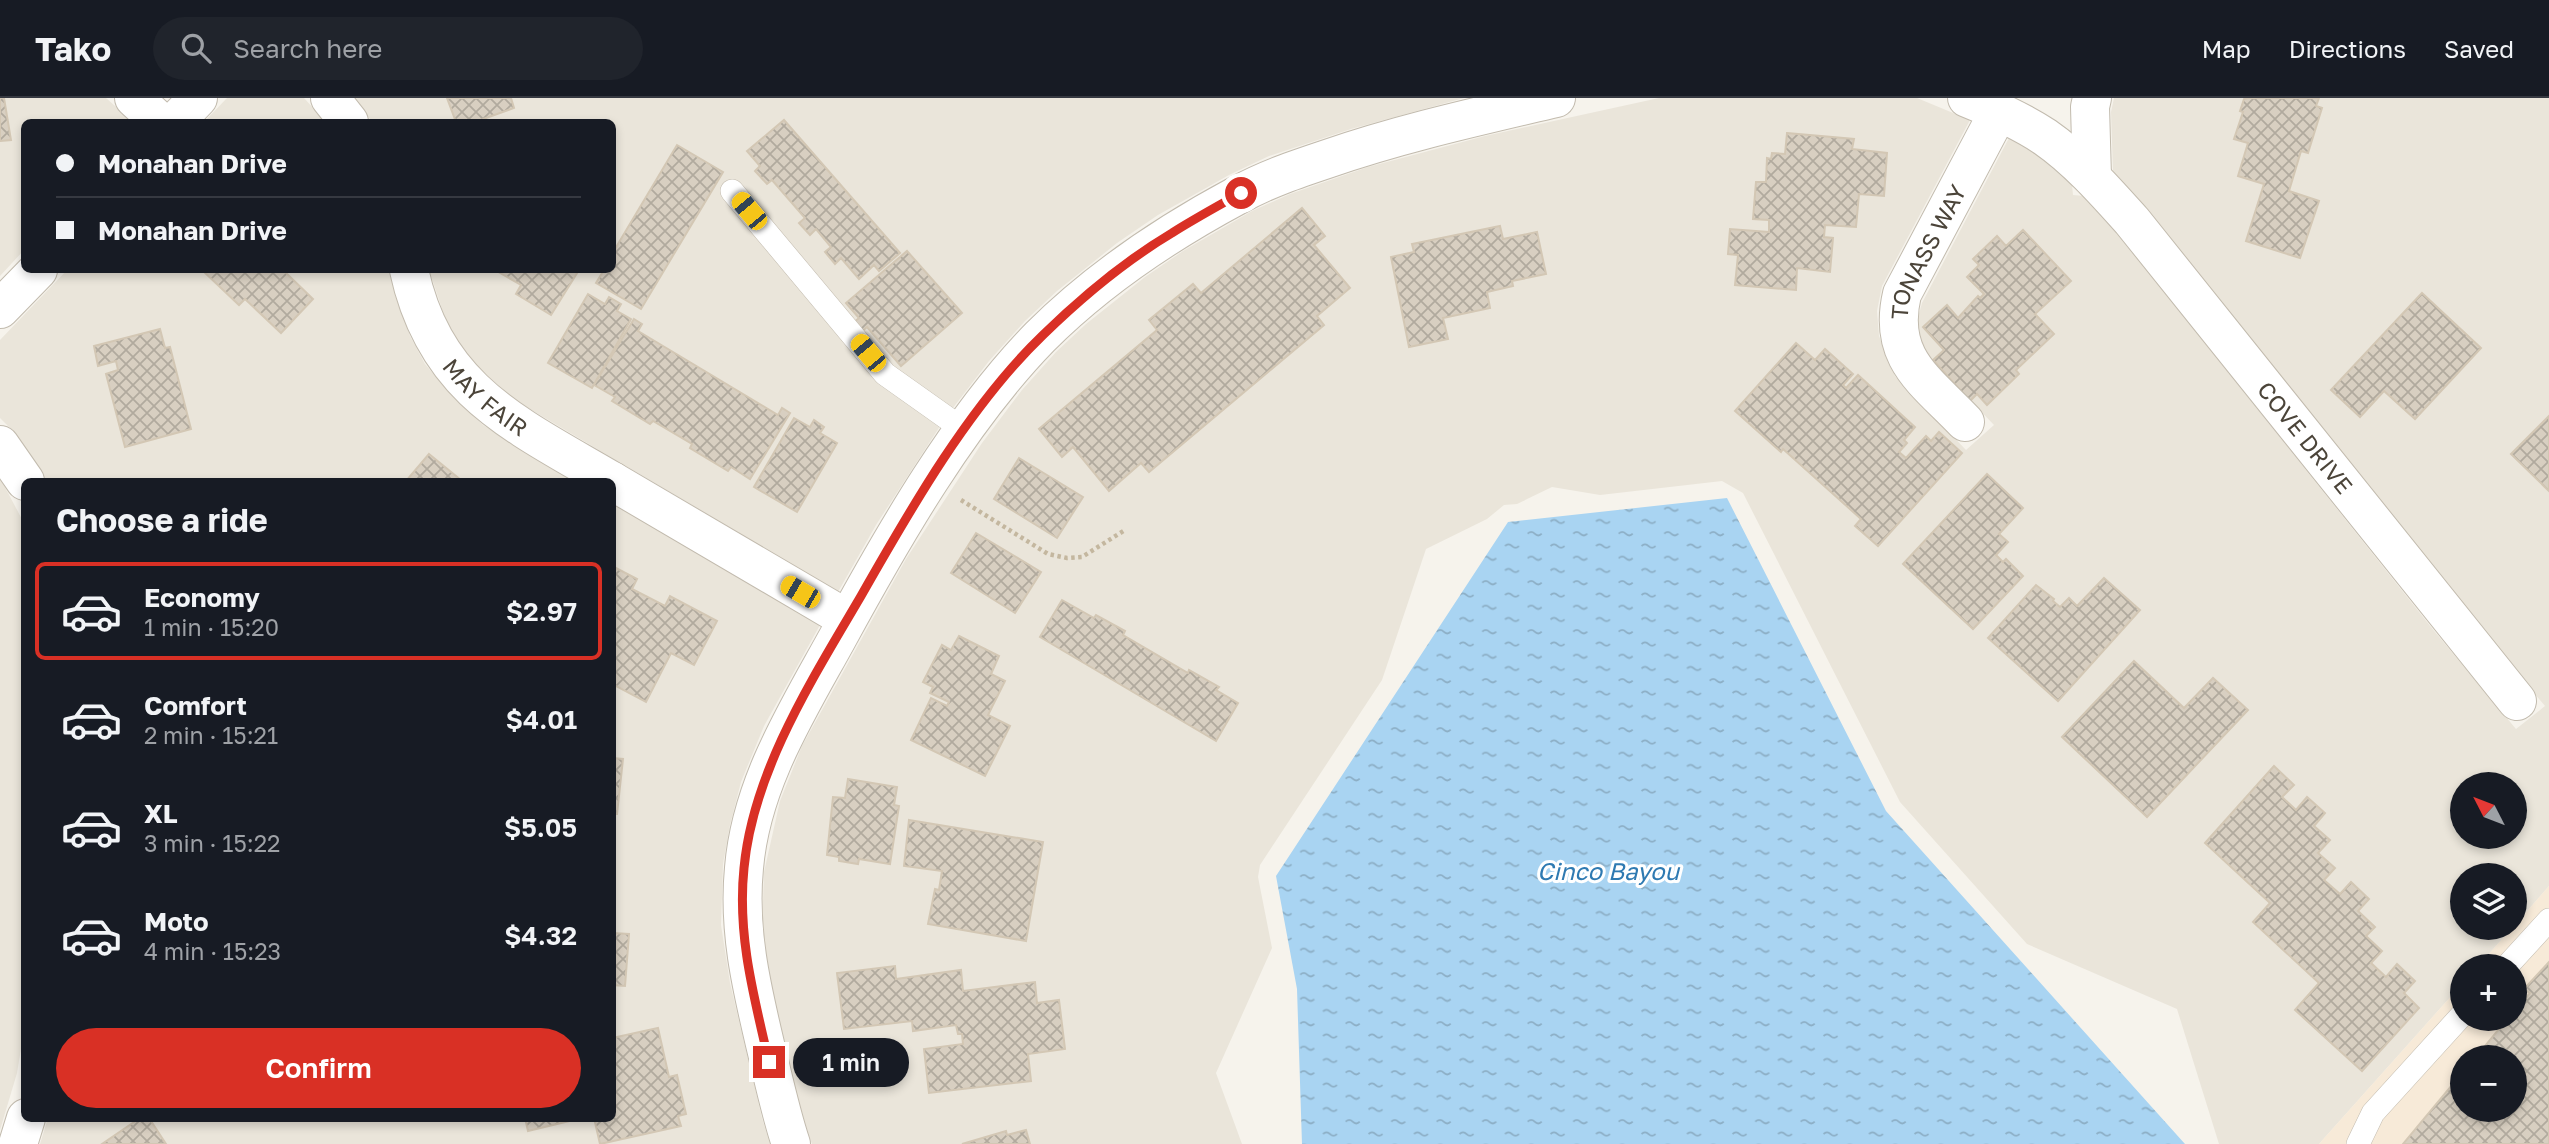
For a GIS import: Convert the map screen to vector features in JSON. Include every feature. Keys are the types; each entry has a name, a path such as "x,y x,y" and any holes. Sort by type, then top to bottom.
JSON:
{"street":[{"path":"134,98 157,119"},
{"path":"178,119 198,98"},
{"path":"330,98 347,119"},
{"path":"791,1144 750,981 742,928 744,867 749,833 760,792 783,736 894,538 964,430 1040,337 1072,308 1131,260 1170,233 1241,193 1280,175 1360,148 1556,98"},
{"path":"2092,98 2092,177"},
{"name":"COVE DRIVE","path":"1983,105 2046,138 2092,177 2132,220 2450,621 2517,701"},
{"name":"TONASS WAY","path":"1965,422 1909,363 1899,338 1898,312 1902,294 1983,105"},
{"path":"0,309 35,273"},
{"name":"MAY FAIR","path":"410,273 430,332 441,352 468,386 492,408 607,478"},
{"path":"0,445 23,478"},
{"name":"MAY FAIR","path":"616,483 847,619"},
{"path":"18,1144 25,1122"}],"lane":[{"path":"732,191 885,374 964,430"},
{"path":"2518,954 2549,920"},
{"path":"2358,1144 2373,1113 2450,1028"}],"path":[{"path":"931,481 1048,554 1067,558 1082,557 1125,530"}],"shaded area":[{"path":"0,98 106,98 130,119 21,119 21,253 0,276"},
{"path":"227,98 304,98 323,119 207,119"},
{"path":"355,98 1464,98 1351,129 1269,156 1158,215 1117,243 1057,291 989,361 946,417 876,525 838,592 503,393 482,373 448,327 430,273 616,273 616,119 370,119"},
{"path":"1659,98 1917,98 1970,120 1882,286 1877,311 1879,336 1895,376 1966,450 1994,425 1926,354 1920,337 1918,317 1922,303 2009,138 2036,154 2072,185 2073,195 2084,196 2117,233 2435,632 2516,729 2545,706 2465,610 2148,210 2113,172 2111,112 2114,98 2549,98 2549,886 2527,911 2527,863 2450,863 2450,940 2501,940 2489,954 2450,954 2450,997 2319,1144 2219,1144 2177,1009 2027,944 1900,802 1743,493 1722,481 1600,495 1552,487 1517,504 1504,505 1487,519 1426,549 1382,680 1260,865 1258,877 1272,948 1216,1073 1242,1144 812,1144 801,1113 770,980 762,930 764,872 780,801 802,746 906,559 982,443 1022,390 1086,324 1183,251 1252,211 1290,194 1368,167 1485,136"},
{"path":"64,273 389,273 410,336 425,364 455,399 483,425 570,478 45,478 16,434 0,418 0,340"},
{"path":"0,478 21,517 21,1049 17,1073 0,1130"},
{"path":"616,505 820,625 764,726 741,782 723,864 721,925 730,983 770,1144 40,1144 47,1122 616,1122"},
{"path":"2549,886 2549,1144 2319,1144 2450,997 2450,1031 2527,1031 2527,954 2489,954 2501,940 2527,940 2527,911"}],"water":[{"name":"Cinco Bayou","path":"1727,498 1886,811 2185,1144 1302,1144 1297,989 1276,876 1508,522"}],"building":[{"path":"0,98 4,98 11,140 0,141"},
{"path":"447,98 511,98 514,108 483,119 455,119"},
{"path":"2319,98 2316,106 2322,108 2308,153 2301,151 2289,191 2319,201 2300,258 2246,241 2264,184 2238,176 2248,143 2234,139 2243,112 2240,111 2244,99"},
{"path":"784,120 900,253 879,271 874,265 859,279 841,258 835,264 825,252 831,247 816,229 810,235 799,223 805,218 772,180 767,184 755,171 760,166 747,151"},
{"path":"1787,133 1854,139 1852,149 1887,153 1884,196 1859,194 1856,227 1825,225 1824,237 1833,238 1830,272 1797,268 1796,290 1735,285 1738,255 1728,254 1730,229 1769,232 1769,220 1753,219 1756,182 1766,182 1767,158 1771,159 1772,153 1785,154"},
{"path":"677,145 723,172 641,309 596,283 602,273 616,273 616,247"},
{"path":"1302,208 1325,236 1314,245 1350,288 1317,316 1324,325 1149,472 1141,463 1109,491 1073,447 1062,457 1039,429 1157,330 1149,320 1193,284 1201,293"},
{"path":"1500,226 1503,239 1537,232 1546,274 1512,281 1513,286 1487,292 1490,308 1443,318 1448,339 1409,347 1391,257 1414,252 1412,244"},
{"path":"2023,230 2071,281 2035,314 2054,334 2016,370 2019,374 1987,405 1977,394 1970,401 1933,360 1944,350 1923,327 1947,305 1958,318 1978,296 1980,298 1984,294 1967,277 1979,265 1973,259 1997,236 2006,246"},
{"path":"907,251 962,313 901,366 867,327 861,332 853,323 859,318 846,303"},
{"path":"205,273 286,273 313,299 281,333 245,299 239,305"},
{"path":"500,273 577,273 551,315 516,294 521,285"},
{"path":"2422,293 2481,348 2415,419 2384,391 2360,417 2331,390"},
{"path":"588,294 605,304 609,297 621,304 617,311 631,319 592,388 548,363"},
{"path":"634,319 642,324 638,331 778,415 782,408 790,413 750,479 731,467 728,471 690,448 692,444 653,421 650,424 612,401 615,397 594,385"},
{"path":"160,329 165,348 170,347 191,429 125,447 106,374 118,370 116,361 98,366 94,346"},
{"path":"1796,343 1815,360 1825,349 1853,374 1843,385 1846,388 1858,375 1915,427 1904,440 1907,443 1899,452 1906,458 1926,436 1931,441 1939,432 1962,453 1878,546 1855,526 1861,519 1783,449 1781,452 1735,411"},
{"path":"2549,416 2549,491 2511,454"},
{"path":"794,418 810,427 814,420 824,427 820,433 837,443 797,512 754,487"},
{"path":"429,454 459,478 409,478"},
{"path":"1019,458 1083,497 1057,538 994,499"},
{"path":"1987,474 2023,508 1999,534 2008,542 1996,555 2003,562 2006,559 2023,576 1973,629 1903,564"},
{"path":"976,533 1041,572 1015,613 951,573"},
{"path":"616,568 637,579 632,589 665,606 670,596 717,621 694,665 671,653 646,702 616,686"},
{"path":"2104,578 2140,610 2058,701 1988,638 2036,585 2060,607 2069,598 2077,606"},
{"path":"1062,600 1125,631 1123,635 1188,673 1189,670 1219,687 1216,690 1238,703 1216,741 1040,637"},
{"path":"959,636 999,656 991,674 1005,681 988,715 1010,726 985,776 911,740 931,698 947,706 949,702 930,693 933,687 923,682 942,645 951,650"},
{"path":"2134,661 2184,708 2213,678 2248,710 2147,817 2062,737"},
{"path":"616,758 623,759 616,814"},
{"path":"2274,766 2294,785 2282,797 2296,810 2307,797 2325,813 2314,826 2330,840 2318,853 2335,868 2324,880 2340,894 2351,882 2369,899 2358,911 2375,927 2366,936 2382,951 2371,963 2386,977 2397,964 2415,981 2404,993 2419,1008 2362,1071 2295,1010 2319,983 2253,922 2270,903 2205,843"},
{"path":"848,779 897,787 894,805 899,806 890,864 859,859 858,864 839,861 839,857 827,855 833,797 845,798"},
{"path":"909,820 1043,842 1026,941 928,924 935,889 939,890 942,871 904,866"},
{"path":"616,933 629,934 625,986 616,985"},
{"path":"2549,962 2549,1144 2403,1144 2450,1087 2450,1122 2527,1122 2527,1045 2486,1045 2497,1031 2527,1031 2527,997 2530,993 2527,986"},
{"path":"895,966 896,979 961,970 963,991 1035,982 1037,1003 1059,1000 1065,1049 1028,1054 1031,1081 929,1093 924,1049 963,1044 962,1034 958,1034 956,1025 913,1031 912,1021 844,1029 837,973"},
{"path":"658,1028 669,1077 677,1075 686,1114 678,1116 681,1126 600,1144 595,1122 616,1122 616,1037"},
{"path":"134,1122 152,1122 166,1144 102,1144"},
{"path":"526,1122 565,1122 528,1131"},
{"path":"1026,1130 1030,1144 962,1144 1006,1131 1007,1135"}],"route":[{"path":"769,1062 750,981 742,928 744,867 749,833 760,792 783,736 894,538 964,430 1006,376 1040,337 1131,260 1170,233 1241,193"}]}
